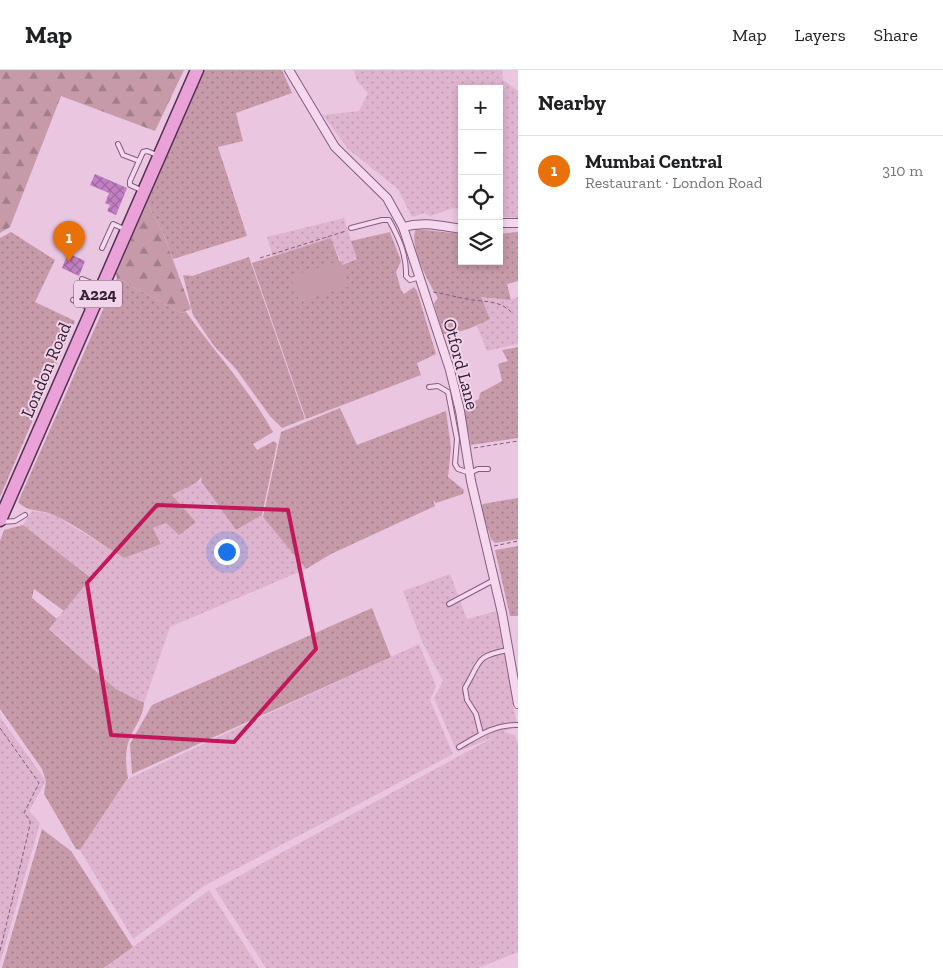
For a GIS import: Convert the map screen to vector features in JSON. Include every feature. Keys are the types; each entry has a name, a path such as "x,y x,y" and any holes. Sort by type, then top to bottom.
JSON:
{"main road":[{"name":"London Road","path":"0,521 101,286 197,70"}],"street":[{"name":"Otford Lane","path":"289,70 335,147 387,198 403,226 452,378 518,704"},
{"path":"403,226 415,223 428,223 458,228"},
{"path":"503,223 518,223"}],"lane":[{"path":"118,144 124,155 139,161"},
{"path":"143,191 129,183 145,151 159,155"},
{"path":"351,228 389,220 398,236 407,263 406,276 410,280 420,277"},
{"path":"102,248 113,224 126,230"},
{"path":"82,279 101,286"},
{"path":"73,300 91,310"},
{"path":"429,388 438,386 448,392 457,439 455,464 458,469 470,473 478,469 488,469"},
{"path":"0,521 8,523 25,515"},
{"path":"449,604 494,580"},
{"path":"480,734 476,714 467,700 465,688 476,672 478,661 483,656 508,650"},
{"path":"459,747 480,734 503,724 518,725"}],"path":[{"path":"260,258 345,232 351,228"},
{"path":"425,290 507,306 513,314"},
{"path":"466,450 518,441"},
{"path":"487,548 518,541"},
{"path":"0,728 39,783 24,813 30,820 30,825 0,951"}],"highlighted area":[{"path":"157,505 288,510 316,649 234,742 111,735 87,583"}],"shaded area":[{"path":"354,70 502,70 503,80 518,91 518,218 503,216 503,85 458,85 458,208 454,208 430,216 424,213 412,217 398,189 348,149 323,115 359,111 368,93 357,81"},
{"path":"344,218 357,259 342,264 331,239 273,256 267,237"},
{"path":"480,297 511,300 518,297 518,344 487,351 477,326 490,319"},
{"path":"201,481 236,530 262,515 306,569 170,627 144,703 116,689 49,628 91,578 23,525 32,511 53,514 124,558 161,543 153,528 166,523 196,522 171,495"},
{"path":"450,574 467,619 497,611 517,726 504,732 515,735 518,744 518,952 478,968 266,968 215,889 494,737 457,752 434,698 443,681 423,644 403,591"},
{"path":"419,644 436,686 430,700 453,754 204,886 133,939 80,850 128,779"},
{"path":"0,717 46,781 29,811 40,823 0,963"},
{"path":"209,890 259,968 105,968"}],"green space":[{"path":"0,70 184,70 155,131 61,96 10,227 0,233"},
{"path":"204,70 282,70 292,93 236,113 243,141 218,147 247,236 173,259 163,233 147,203"},
{"path":"147,203 163,233 191,309 181,313 117,278 116,274"},
{"path":"416,229 458,234 458,265 503,265 503,234 518,232 518,281 507,284 511,300 481,297 490,319 467,329 443,334 434,303 438,298 417,254 414,236"},
{"path":"11,232 55,260 35,302 75,321 0,497 0,238"},
{"path":"390,232 401,261 396,272 401,290 404,294 414,287 417,291 436,354 417,363 421,375 306,419 252,263 331,238 340,263 299,301 347,286 348,289 342,265 357,259 351,241"},
{"path":"249,257 305,419 282,428 270,416 236,369 214,346 193,315 183,275 192,276"},
{"path":"341,261 349,286 299,301 290,276"},
{"path":"117,278 181,313 186,312 242,385 273,432 253,444 257,450 274,441 277,444 262,515 236,530 201,481 202,477 196,483 172,495 196,522 179,535 166,523 153,528 161,544 124,558 63,519 49,513 26,508 18,502"},
{"path":"518,347 518,438 471,445 464,411 467,405 479,399 480,393 502,381 498,364 508,361 502,350"},
{"path":"340,408 357,445 446,411 451,448 448,477 464,490 463,494 436,503 433,500 435,506 331,554 306,569 263,517 281,432"},
{"path":"518,498 518,539 495,543 491,539 481,508 483,504"},
{"path":"23,525 91,578 64,611 34,589 32,598 57,619 49,629 116,689 144,703 142,714 132,733 126,752 128,778 80,850 76,849 44,794 46,781 42,769 0,709 0,541 4,530"},
{"path":"518,546 518,616 510,616 495,550"},
{"path":"372,608 391,657 132,774 130,744 152,705"},
{"path":"42,829 71,851 133,947 104,968 2,968"}],"building":[{"path":"95,174 127,188 116,215 107,211 110,205 105,203 109,193 90,185"},
{"path":"68,253 85,261 79,276 62,268"}],"place":[{"name":"Mumbai Central","path":"69,262"}]}
